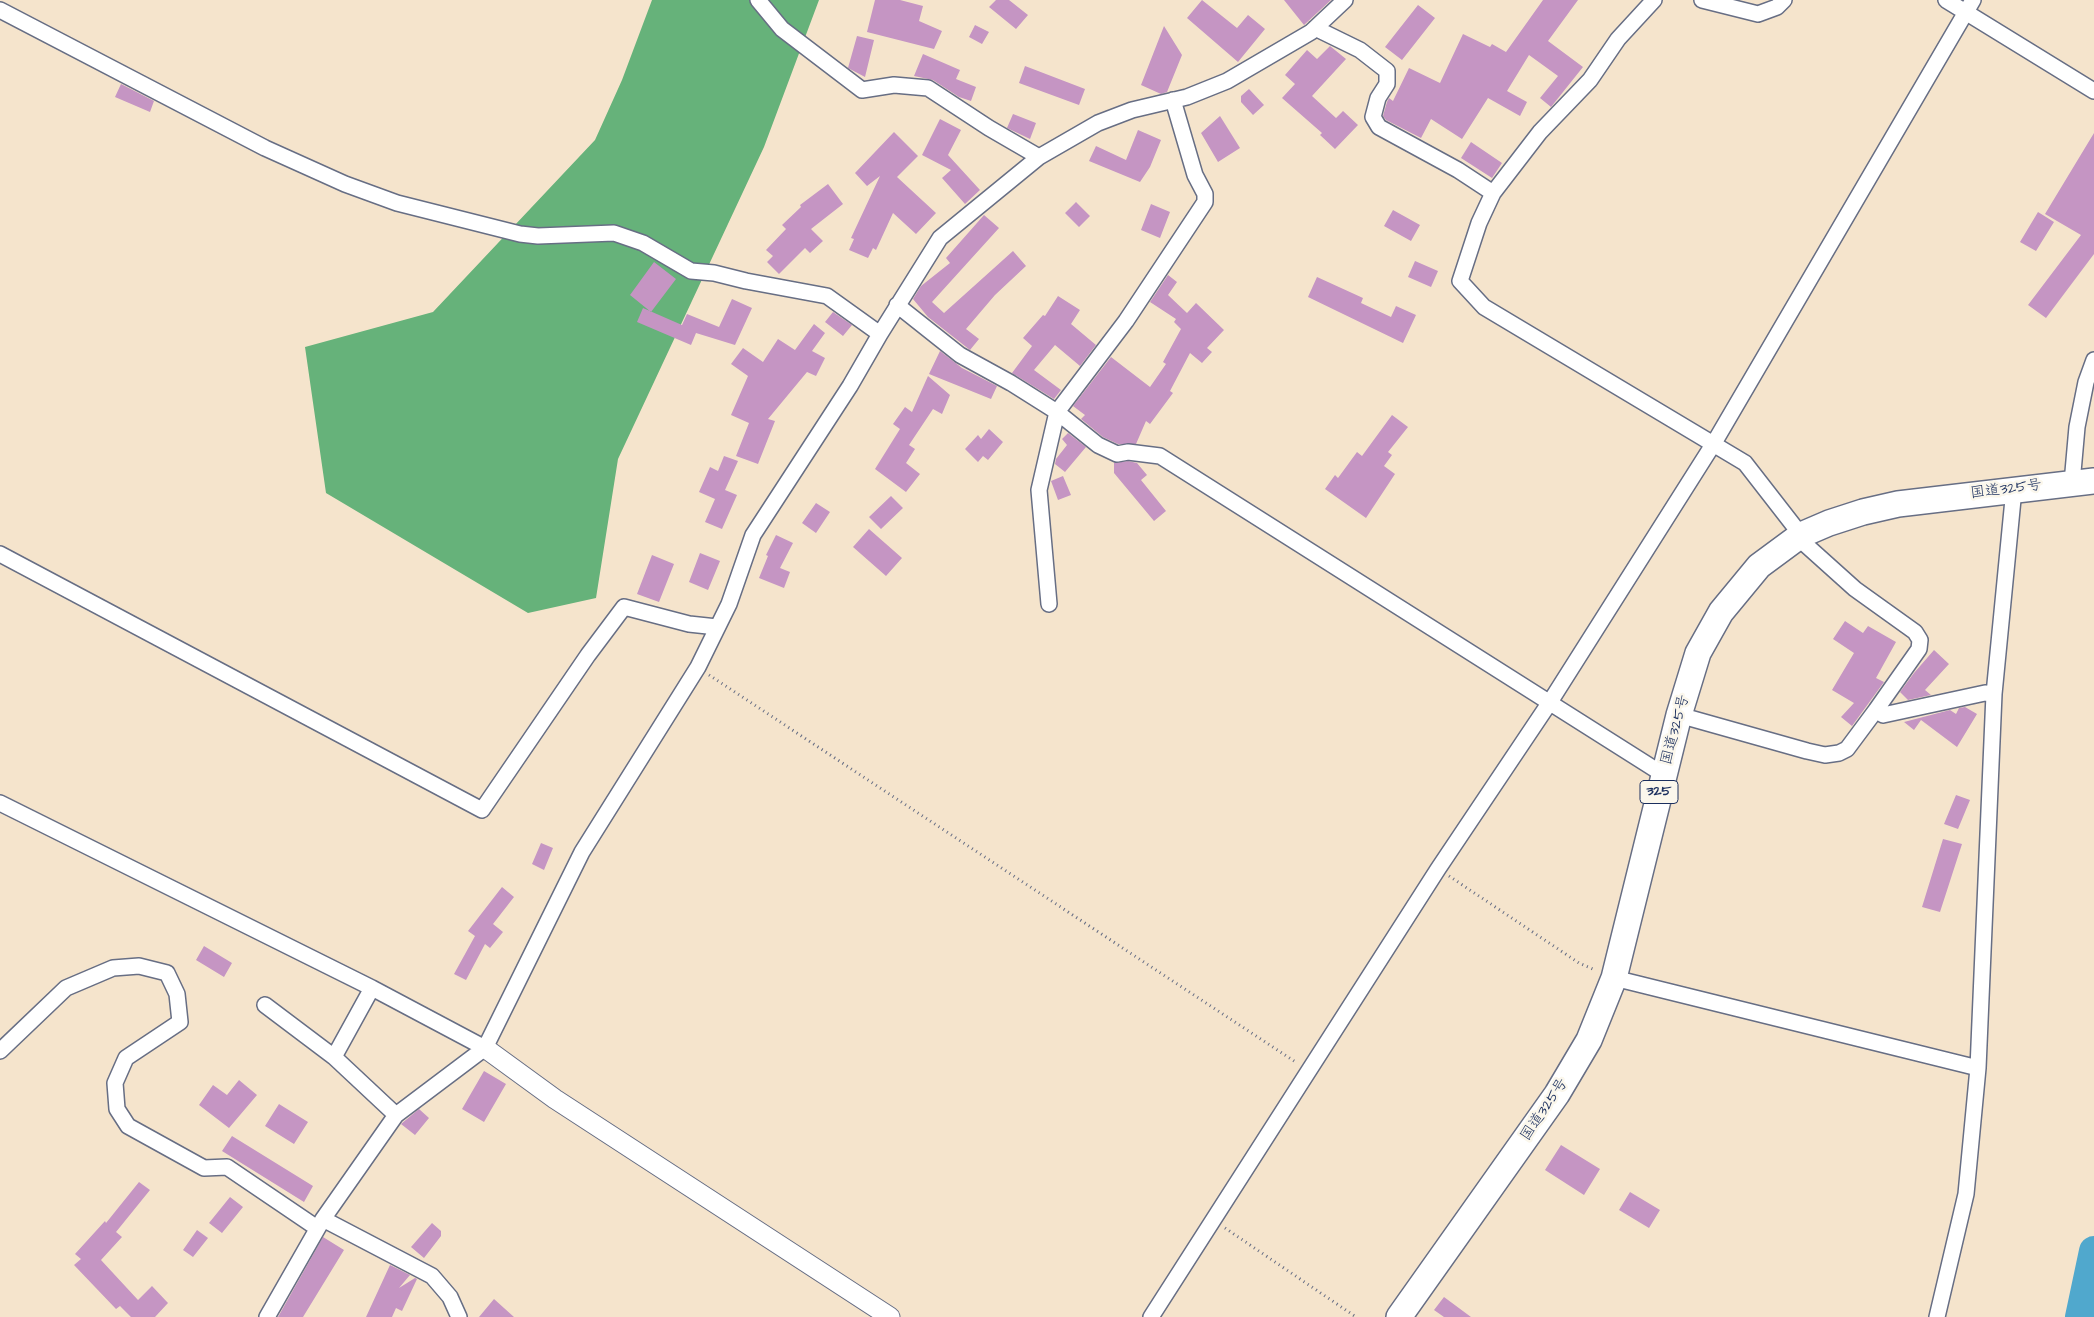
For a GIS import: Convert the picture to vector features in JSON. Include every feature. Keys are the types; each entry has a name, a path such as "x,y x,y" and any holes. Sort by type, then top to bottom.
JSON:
{"highway":[{"name":"国道325号","path":"1399,1317 1557,1094 1588,1040 1614,978 1679,715 1698,653 1721,612 1759,566 1801,535 1863,512 1898,504 2084,482"}],"street":[{"path":"758,0 782,29 862,90 894,85 928,88 1039,157"},
{"path":"267,1317 320,1224 396,1114 485,1048 582,852 698,668 729,604 753,535 850,386 897,305 940,238 1039,157 1098,123 1132,110 1173,100 1227,81 1272,56 1315,28 1345,0"},
{"path":"1654,0 1618,40 1590,80 1540,132 1493,194 1479,222 1460,280 1484,307 1745,463 1801,535 1806,545 1854,589 1915,632 1920,640 1919,649 1876,710 1847,749 1839,753 1825,755 1679,715"},
{"path":"1702,0 1758,14 1777,7 1784,0"},
{"path":"1946,0 1970,6 2094,90"},
{"path":"1151,1317 1310,1072 1438,869 1550,702 1714,443 1970,6"},
{"path":"0,10 265,148 345,184 388,200 520,234 538,236 614,233 643,243 691,271 714,273 827,296 880,334"},
{"path":"1315,28 1360,50 1387,71 1387,84 1378,98 1373,117 1379,128 1458,170 1493,194"},
{"path":"1049,604 1040,490 1057,412 1126,321 1205,202 1205,194 1195,175 1173,100"},
{"path":"897,305 960,356 1011,383 1057,412 1098,446 1117,454 1128,452 1160,456 1664,775"},
{"path":"2084,482 2077,427 2086,382 2094,360"},
{"path":"1936,1317 1966,1194 1978,1068 1994,694 2014,489"},
{"path":"0,554 482,810 588,655 624,607 688,624 717,627"},
{"path":"1876,710 1883,715 1985,693 1994,694"},
{"path":"0,804 372,988 485,1048 555,1099 890,1317"},
{"path":"0,1051 66,988 113,968 139,966 166,973 177,994 180,1022 126,1058 115,1083 117,1109 128,1126 204,1168 228,1167 320,1224 432,1276 450,1297 459,1317"},
{"path":"1614,978 1978,1068"},
{"path":"334,1057 372,988"},
{"path":"265,1005 334,1057 396,1114"}],"path":[{"path":"698,668 1310,1072"},
{"path":"1438,869 1579,963 1614,978"},
{"path":"1214,1220 1356,1317"}],"green space":[{"path":"652,0 819,0 764,147 618,459 596,598 528,613 326,493 305,347 433,312 595,140 622,80"}],"building":[{"path":"875,0 900,0 923,6 919,21 942,31 934,49 867,32"},
{"path":"996,0 1009,0 1028,15 1016,29 989,7"},
{"path":"1202,0 1237,28 1248,15 1265,29 1238,62 1187,18"},
{"path":"1284,0 1331,0 1304,25"},
{"path":"1543,0 1578,0 1548,41 1583,67 1551,107 1540,98 1558,76 1529,55 1507,91 1527,102 1520,116 1488,98 1462,139 1431,119 1421,138 1386,120 1383,116 1389,98 1393,101 1409,68 1440,83 1463,34 1490,47 1492,44 1506,52"},
{"path":"1418,5 1435,18 1402,60 1385,47"},
{"path":"975,25 989,32 982,44 969,37"},
{"path":"1164,26 1182,55 1167,92 1161,94 1141,85"},
{"path":"857,36 874,40 865,77 848,68"},
{"path":"1330,46 1346,59 1312,96 1336,118 1343,111 1358,125 1335,149 1320,135 1322,133 1282,98 1295,84 1285,75 1307,50 1317,59"},
{"path":"923,54 960,70 956,79 976,87 971,101 959,97 933,80 914,76"},
{"path":"1025,66 1085,89 1079,105 1019,83"},
{"path":"121,84 154,101 150,112 115,97"},
{"path":"1249,89 1264,105 1253,115 1241,102 1241,96"},
{"path":"1013,114 1036,123 1030,139 1007,128"},
{"path":"1220,116 1240,148 1218,162 1201,133"},
{"path":"940,119 961,130 948,155 980,190 965,204 942,178 951,170 922,155"},
{"path":"1138,130 1161,140 1150,167 1140,182 1089,161 1096,146 1126,160"},
{"path":"894,132 918,156 897,177 936,213 916,234 893,213 876,250 873,248 868,258 849,250 854,239 851,238 880,176 867,186 855,173"},
{"path":"2094,133 2094,254 2046,318 2028,305 2081,235 2045,214"},
{"path":"1471,142 1502,163 1492,178 1461,158"},
{"path":"828,184 843,204 811,229 823,241 810,253 805,248 779,274 767,262 773,256 766,250 786,229 782,225 801,207 800,205"},
{"path":"1076,202 1090,216 1079,227 1065,213"},
{"path":"1151,204 1170,212 1160,238 1141,230"},
{"path":"1393,210 1420,225 1411,241 1384,226"},
{"path":"2038,212 2054,222 2036,251 2020,242"},
{"path":"984,215 999,228 932,302 944,313 1013,251 1026,266 995,295 966,329 979,339 970,350 928,317 913,299 921,286 950,263 946,258"},
{"path":"1415,261 1438,271 1431,287 1408,277"},
{"path":"654,262 676,279 651,312 630,295"},
{"path":"1168,275 1177,282 1168,295 1187,313 1196,303 1224,330 1207,348 1212,352 1202,363 1190,353 1170,391 1173,393 1150,424 1146,421 1136,444 1118,444 1103,437 1081,419 1085,415 1073,406 1111,357 1150,387 1166,364 1163,362 1181,329 1174,322 1176,319 1150,302"},
{"path":"1317,277 1363,298 1361,303 1391,317 1396,306 1416,315 1403,343 1308,297"},
{"path":"1058,296 1080,310 1071,324 1096,345 1080,366 1055,345 1034,370 1061,390 1054,399 1012,373 1032,346 1023,338 1043,315 1045,316"},
{"path":"732,299 752,308 735,345 696,333 691,345 637,322 643,308 682,325 687,314 719,327"},
{"path":"833,312 852,325 843,336 825,322"},
{"path":"814,324 825,333 812,351 825,358 816,376 807,372 768,419 775,421 758,464 736,456 749,423 731,415 748,376 731,364 743,348 763,362 778,339 795,350"},
{"path":"940,351 962,368 997,386 991,399 929,374"},
{"path":"928,376 950,395 942,414 933,409 909,445 915,449 906,463 920,474 906,492 875,469 900,429 893,424 905,407 912,412"},
{"path":"1392,415 1408,427 1388,452 1392,455 1384,466 1395,474 1366,518 1325,489 1335,475 1338,478 1357,452 1362,456"},
{"path":"989,429 1003,442 988,460 983,456 978,462 965,449 978,435 981,439"},
{"path":"1068,433 1086,447 1065,472 1055,464 1056,459 1067,445 1062,439"},
{"path":"724,456 738,461 725,490 737,495 722,529 705,522 715,499 699,492 710,467 718,471"},
{"path":"1128,461 1137,463 1147,475 1141,480 1166,511 1154,521 1114,473 1114,463"},
{"path":"1063,476 1071,495 1058,500 1051,481"},
{"path":"891,496 903,508 881,529 869,517"},
{"path":"816,503 830,512 816,533 802,523"},
{"path":"869,529 902,558 886,576 853,547"},
{"path":"776,535 793,543 780,568 790,572 784,588 759,578 768,556 766,555"},
{"path":"700,553 720,561 708,590 689,582"},
{"path":"652,555 674,564 659,602 637,594"},
{"path":"1845,621 1863,633 1868,626 1896,642 1876,678 1884,682 1852,726 1841,717 1854,703 1832,690 1854,653 1833,639"},
{"path":"1934,650 1949,664 1925,690 1931,695 1908,700 1900,692"},
{"path":"1965,707 1977,714 1957,747 1921,720 1914,730 1904,722 1950,710 1956,714 1959,708"},
{"path":"1956,795 1970,800 1958,829 1944,824"},
{"path":"1943,839 1962,844 1940,912 1922,907"},
{"path":"541,843 553,848 544,870 532,864"},
{"path":"502,887 514,897 493,924 503,932 490,948 485,944 466,980 454,974 475,936 468,931"},
{"path":"204,946 232,963 224,977 196,960"},
{"path":"484,1071 506,1084 484,1122 462,1109"},
{"path":"239,1080 257,1095 229,1128 199,1105 213,1085 227,1095"},
{"path":"279,1104 308,1122 294,1144 265,1126"},
{"path":"419,1109 429,1118 415,1135 401,1124"},
{"path":"232,1136 313,1186 304,1202 222,1151"},
{"path":"1561,1145 1600,1169 1584,1195 1545,1170"},
{"path":"139,1182 150,1190 116,1232 122,1237 101,1260 138,1300 152,1286 168,1303 155,1317 131,1317 120,1306 116,1309 74,1265 81,1259 75,1254 105,1221 106,1223"},
{"path":"1630,1192 1660,1210 1649,1228 1619,1210"},
{"path":"230,1197 243,1207 222,1233 209,1223"},
{"path":"432,1223 441,1231 441,1236 424,1258 411,1247"},
{"path":"197,1230 208,1238 193,1257 183,1250"},
{"path":"323,1237 344,1250 303,1317 278,1317"},
{"path":"390,1265 410,1275 399,1288 415,1278 417,1279 402,1311 396,1308 392,1317 366,1317"},
{"path":"1444,1297 1471,1317 1444,1317 1434,1310"},
{"path":"494,1299 514,1317 479,1317"}],"waterway":[{"path":"2080,1317 2094,1251"},
{"path":"2089,1281 2094,1281"}]}
